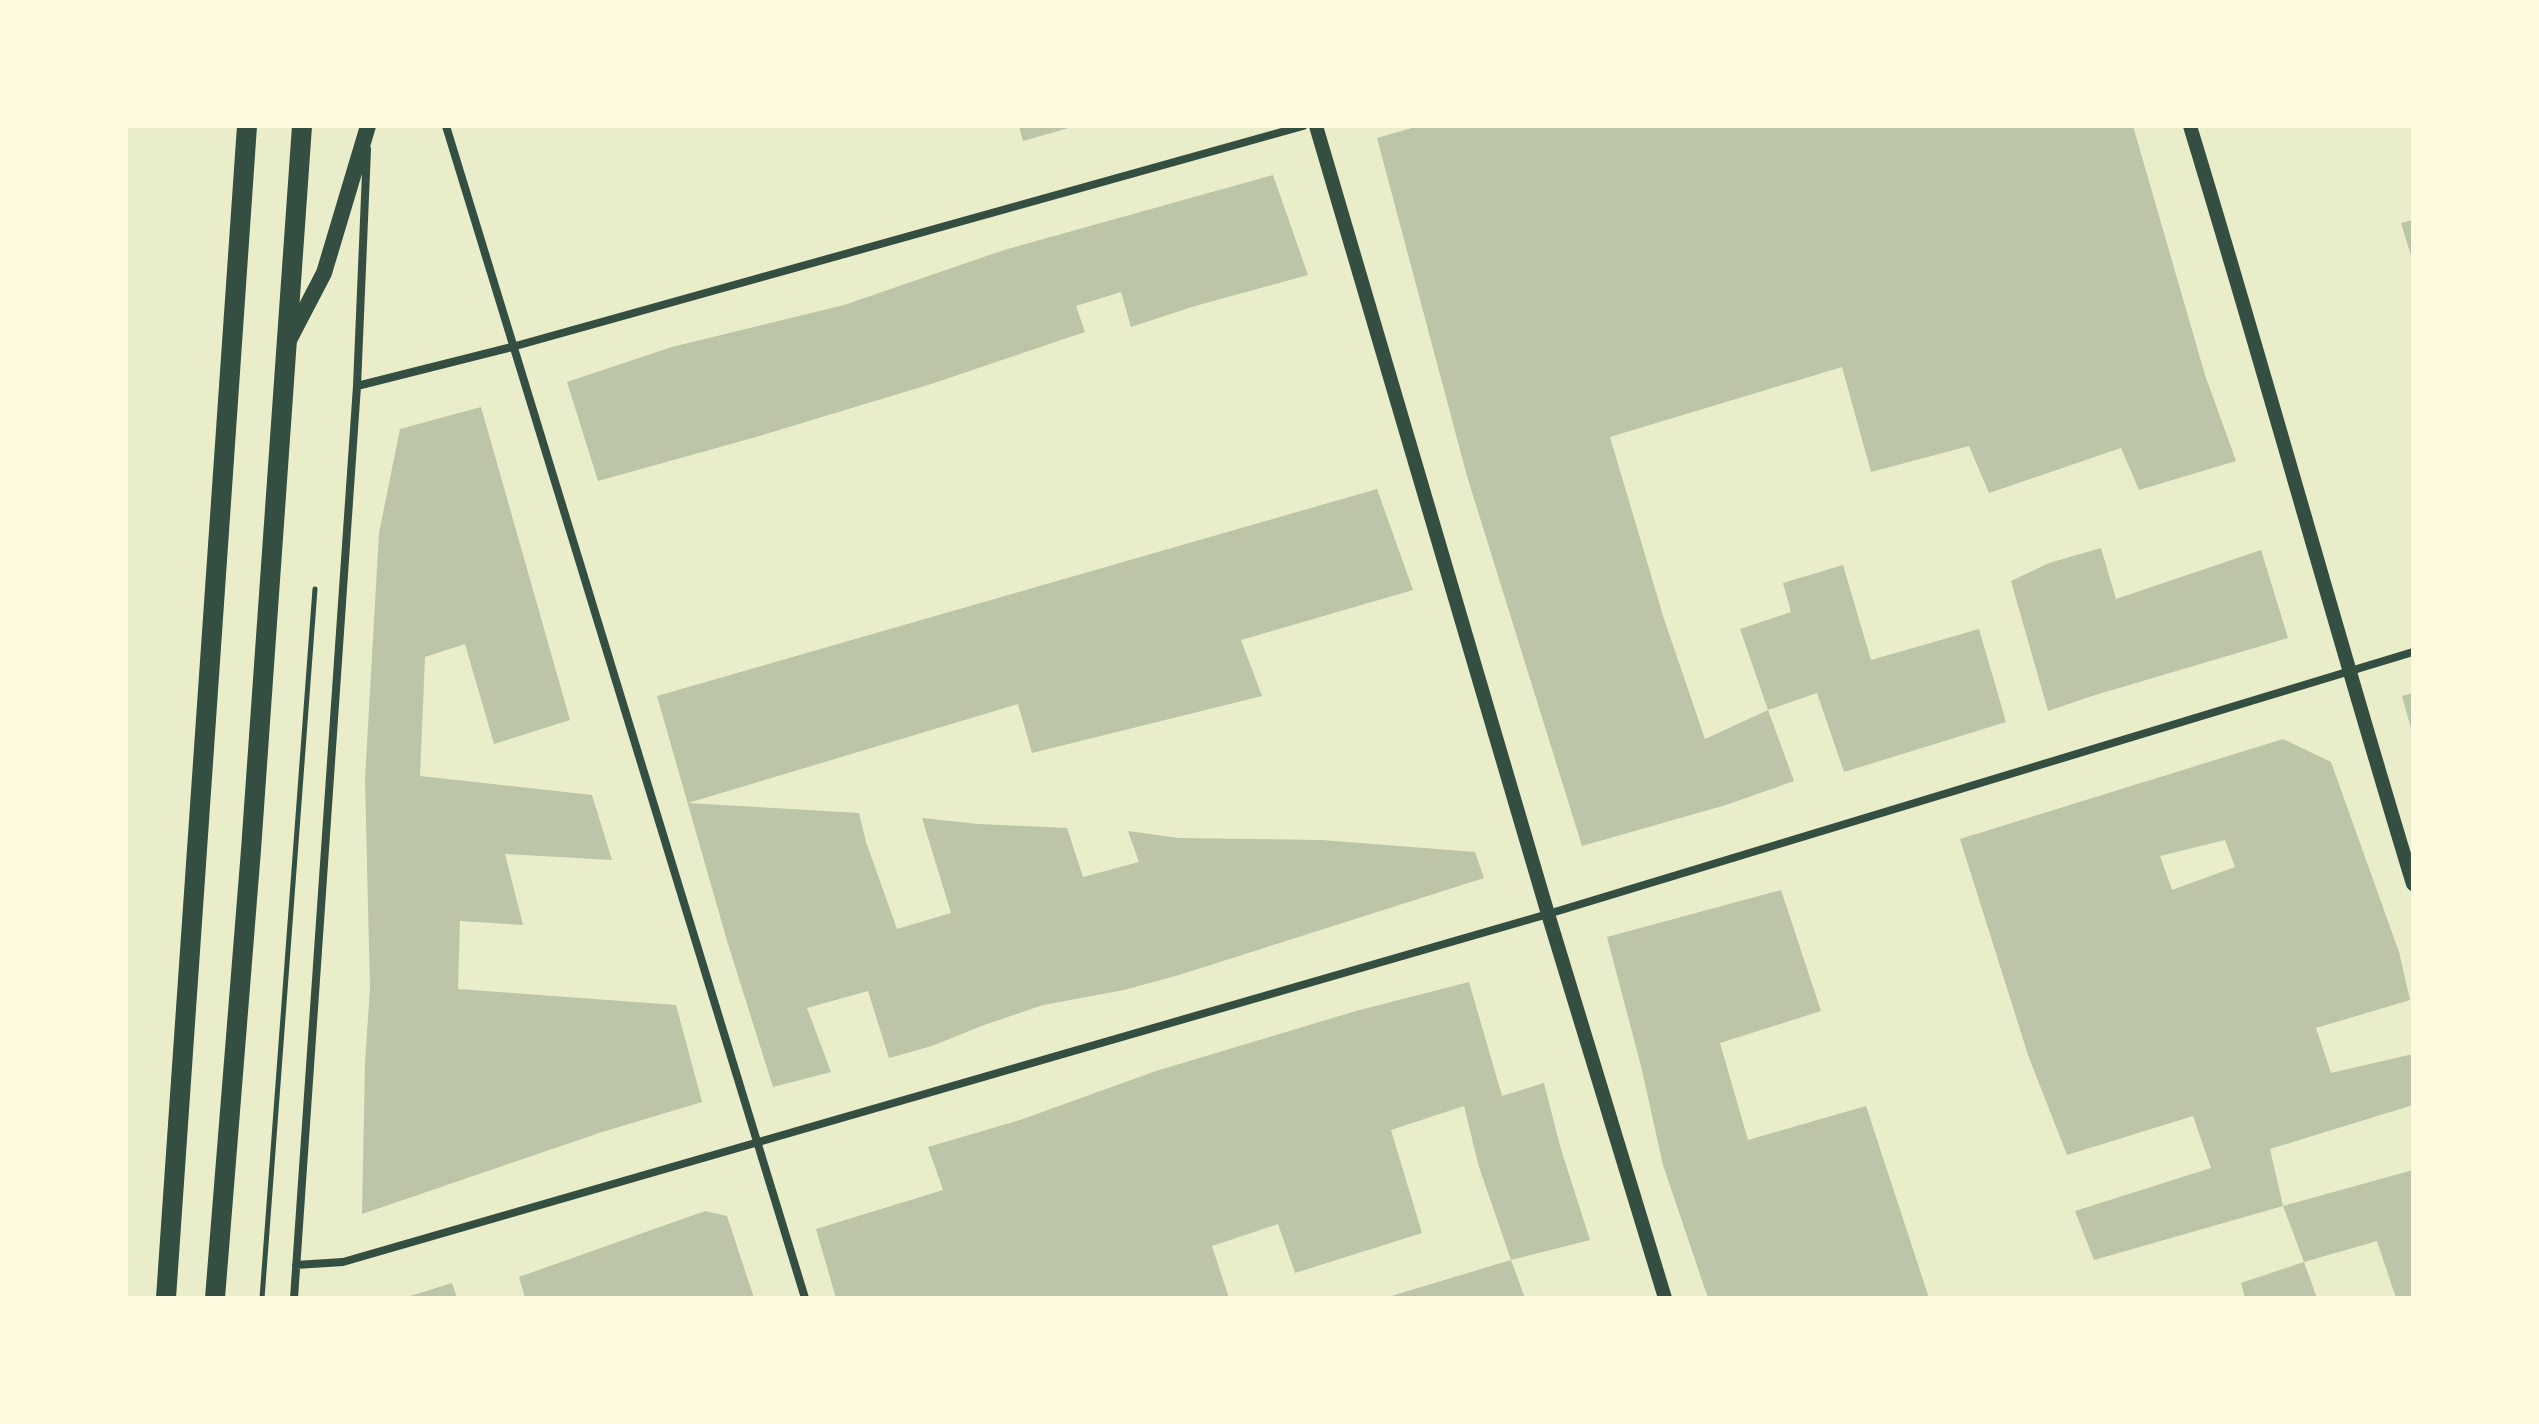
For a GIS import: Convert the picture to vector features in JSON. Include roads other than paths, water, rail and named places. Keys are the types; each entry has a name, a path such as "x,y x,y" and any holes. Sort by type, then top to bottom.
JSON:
{"main road":[{"path":"166,1298 247,126"},
{"path":"215,1298 251,850 302,126"},
{"path":"287,345 324,273 368,126"}],"street":[{"path":"294,1298 357,386 368,126"},
{"path":"446,126 760,1142 805,1298"},
{"path":"357,386 512,347 1303,126"},
{"path":"1316,126 1548,914 1665,1298"},
{"path":"2190,126 2413,884"},
{"path":"296,1265 343,1262 1548,914 2413,652"}]}
